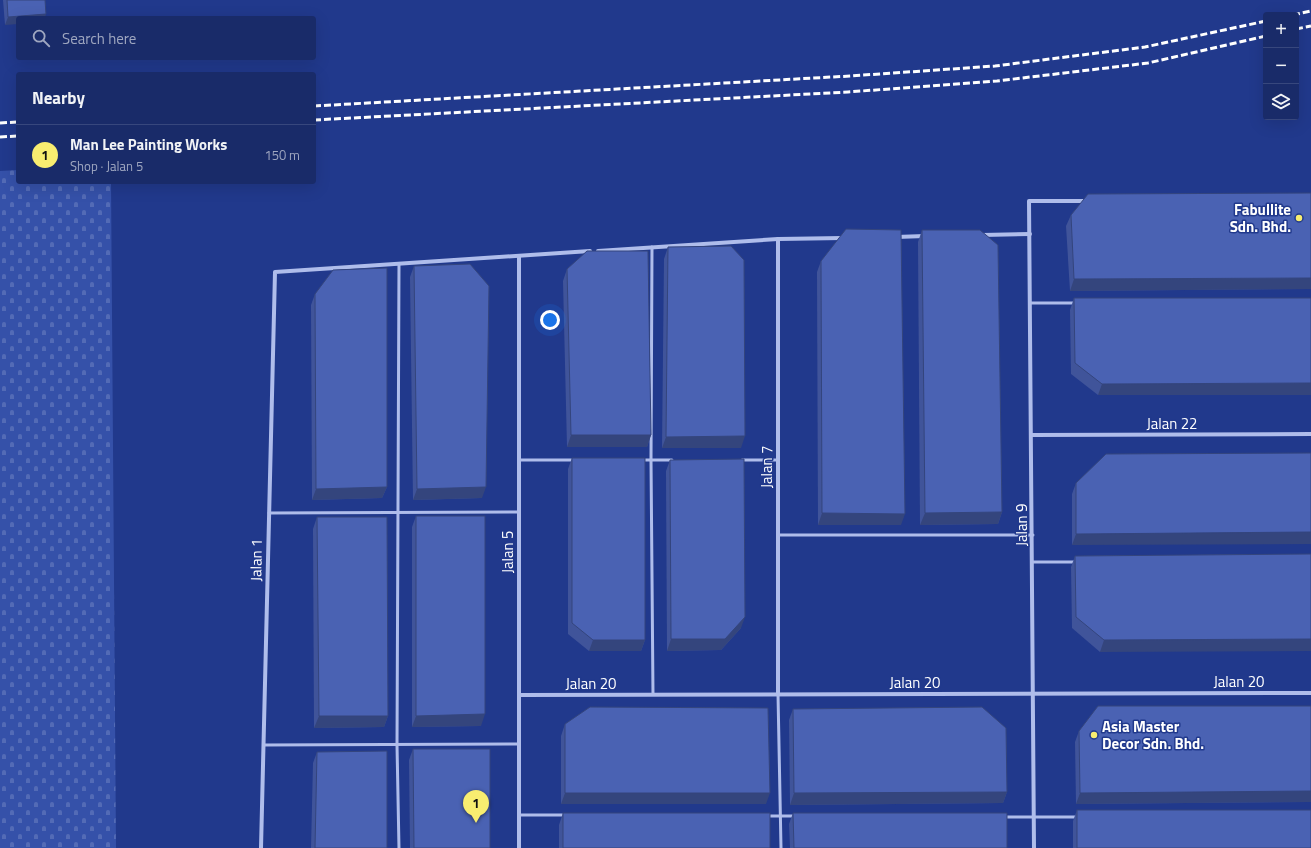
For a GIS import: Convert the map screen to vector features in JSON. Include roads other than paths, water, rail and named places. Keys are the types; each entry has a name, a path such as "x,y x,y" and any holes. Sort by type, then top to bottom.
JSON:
{"street":[{"name":"Jalan 9","path":"1034,848 1033,535 1029,201 1092,201"},
{"path":"975,235 1030,234"},
{"path":"888,237 927,236"},
{"path":"400,264 778,239 849,238"},
{"name":"Jalan 7","path":"778,239 778,694"},
{"name":"Jalan 5","path":"519,256 519,848"},
{"name":"Jalan 1","path":"261,848 275,272 400,264"},
{"name":"Jalan 22","path":"1032,435 1311,434"},
{"name":"Jalan 20","path":"519,695 1311,693"}],"lane":[{"path":"652,248 651,460 653,694"},
{"path":"399,848 397,745 400,264"},
{"path":"1031,303 1078,303"},
{"path":"519,460 581,460"},
{"path":"635,460 674,460"},
{"path":"738,460 778,460"},
{"path":"269,513 519,512"},
{"path":"778,535 1033,535"},
{"path":"1033,562 1081,562"},
{"path":"778,694 781,848"},
{"path":"264,745 519,744"},
{"path":"519,815 567,815"},
{"path":"765,816 796,816"},
{"path":"1002,817 1081,817"}],"railway":[{"path":"1299,14 1311,11"},
{"path":"316,106 850,76 995,66 1145,47 1263,22"},
{"path":"1299,28 1311,26"},
{"path":"316,120 848,92 997,81 1148,63 1263,37"},
{"path":"0,123 16,122"},
{"path":"0,137 16,136"}],"place":[{"name":"Fabullite Sdn. Bhd.","path":"1299,218"},
{"name":"Asia Master Decor Sdn. Bhd.","path":"1094,735"},
{"name":"Man Lee Painting Works","path":"476,823"}]}
